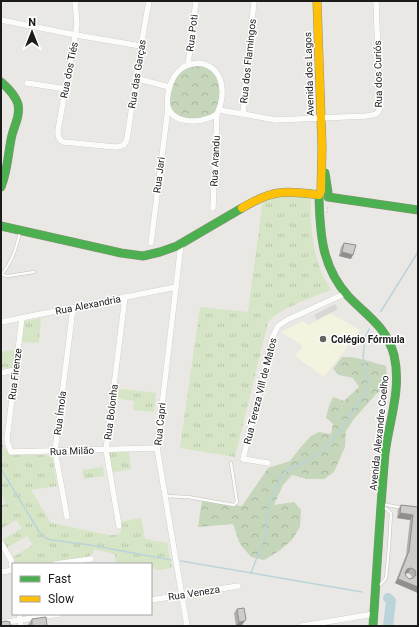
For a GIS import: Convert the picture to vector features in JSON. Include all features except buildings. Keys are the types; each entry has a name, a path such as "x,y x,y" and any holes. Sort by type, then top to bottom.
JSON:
{"main road":[{"name":"Avenida dos Lagos","path":"317,1 324,195"},
{"path":"1,82 14,95 18,108 18,115 4,166 4,181 1,187"},
{"path":"1,226 134,256 153,254 181,244 254,201 265,196 284,191 324,195 418,210"},
{"name":"Avenida Alexandre Coelho","path":"324,195 321,241 324,255 332,274 346,293 382,329 392,350 395,361 395,399 386,450 374,626"}],"street":[{"name":"Rua dos Tiés","path":"58,138 58,130 76,35 77,24 75,1"},
{"name":"Rua das Garças","path":"58,138 60,141 64,142 115,147 123,146 126,143 140,46 149,1"},
{"name":"Rua Poti","path":"188,65 196,1"},
{"name":"Rua dos Flamingos","path":"254,1 242,114 276,120 321,118"},
{"name":"Rua dos Curiós","path":"321,118 372,115 379,112 376,1"},
{"path":"1,20 140,46"},
{"path":"200,63 206,64 217,73 220,79 222,87 222,103 218,112 207,119 190,121 181,119 174,116 168,107 167,100 171,81 182,68 188,65 200,63"},
{"path":"136,78 169,87"},
{"path":"27,83 66,89"},
{"name":"Rua Jari","path":"151,243 168,107"},
{"path":"218,112 242,114"},
{"name":"Rua Arandu","path":"213,208 218,112"},
{"name":"Rua Capri","path":"181,244 157,448 187,626"},
{"name":"Rua Alexandria","path":"1,322 176,287"},
{"name":"Rua Tereza Vill de Matos","path":"268,463 243,459 273,336 278,326 287,320 346,293"},
{"name":"Rua Bolonha","path":"119,526 106,450 125,298"},
{"name":"Rua Ímola","path":"67,517 55,451 73,308"},
{"name":"Rua Firenze","path":"11,452 7,439 22,318"},
{"path":"1,373 15,370"},
{"name":"Rua Milão","path":"11,452 157,448"},
{"path":"1,543 11,560 12,566"},
{"path":"62,563 91,559"},
{"path":"1,572 12,571"},
{"name":"Rua Veneza","path":"152,600 238,586"},
{"path":"302,626 374,614"},
{"path":"1,623 52,615"}],"lane":[{"path":"1,275 12,260 18,244 20,231"},
{"path":"1,275 8,276 34,272"},
{"path":"165,496 188,497 234,505 237,502 231,463"},
{"path":"382,504 405,508"}],"path":[{"path":"323,218 328,204 324,195"}],"shaded area":[{"path":"335,304 338,309 317,320 314,315"},
{"name":"Colégio Fórmula","path":"330,313 360,330 324,377 295,356 303,346 281,332 303,321 309,325"}],"green space":[{"path":"199,65 211,70 218,80 220,95 216,113 207,117 186,118 176,114 172,110 170,105 171,90 177,75 188,67"},
{"path":"284,193 311,197 313,242 322,273 331,290 280,312 268,322 235,457 180,448 200,307 248,312 263,199"},
{"path":"41,318 39,343 21,342 24,322"},
{"path":"15,350 12,367 1,369 1,352"},
{"path":"342,357 359,358 386,366 388,387 377,393 354,419 346,431 345,447 334,472 324,479 307,479 292,475 283,485 274,505 294,502 301,510 300,527 292,540 279,551 264,560 251,557 240,544 233,524 198,527 202,501 242,506 268,468 290,461 311,436 319,432 331,434 333,424 326,417 333,397 344,401 359,387 353,378 339,375 333,369"},
{"path":"115,388 156,393 154,412 133,410 134,401 114,398"},
{"path":"1,442 9,455 52,455 57,486 31,490 51,523 113,535 120,533 120,522 141,518 145,539 167,543 172,568 158,570 152,568 152,563 115,562 115,554 93,549 93,553 89,557 46,563 15,563 13,557 33,545 27,536 7,548 2,540 22,528 16,520 1,529 1,506 6,503 1,495"},
{"path":"129,451 131,469 111,473 108,452"},
{"path":"103,467 104,476 84,479 82,470"}],"waterway":[{"path":"381,311 418,252"},
{"path":"251,573 266,534 267,512 276,487 285,472 311,459 325,449 347,421 364,395 368,385 368,376 363,357 365,338 369,329"},
{"path":"1,469 40,533 44,537 51,540 90,545 171,560"},
{"path":"181,561 362,592"},
{"path":"388,598 391,601 388,626"}],"traffic: fast":[{"path":"1,82 9,89 18,104 18,116 12,135 5,174 1,187"},
{"path":"325,173 328,192"},
{"path":"319,197 320,224 324,250 333,274 339,285 348,296 375,322 386,336 391,345 396,368 396,393 385,454 373,626"},
{"path":"328,197 418,210"},
{"path":"1,226 121,253 143,256 177,246 242,208"}],"traffic: slow":[{"path":"317,1 322,147 321,191"},
{"path":"242,208 252,202 279,193 296,192 319,195"}],"place":[{"name":"Colégio Fórmula","path":"323,339"}]}
